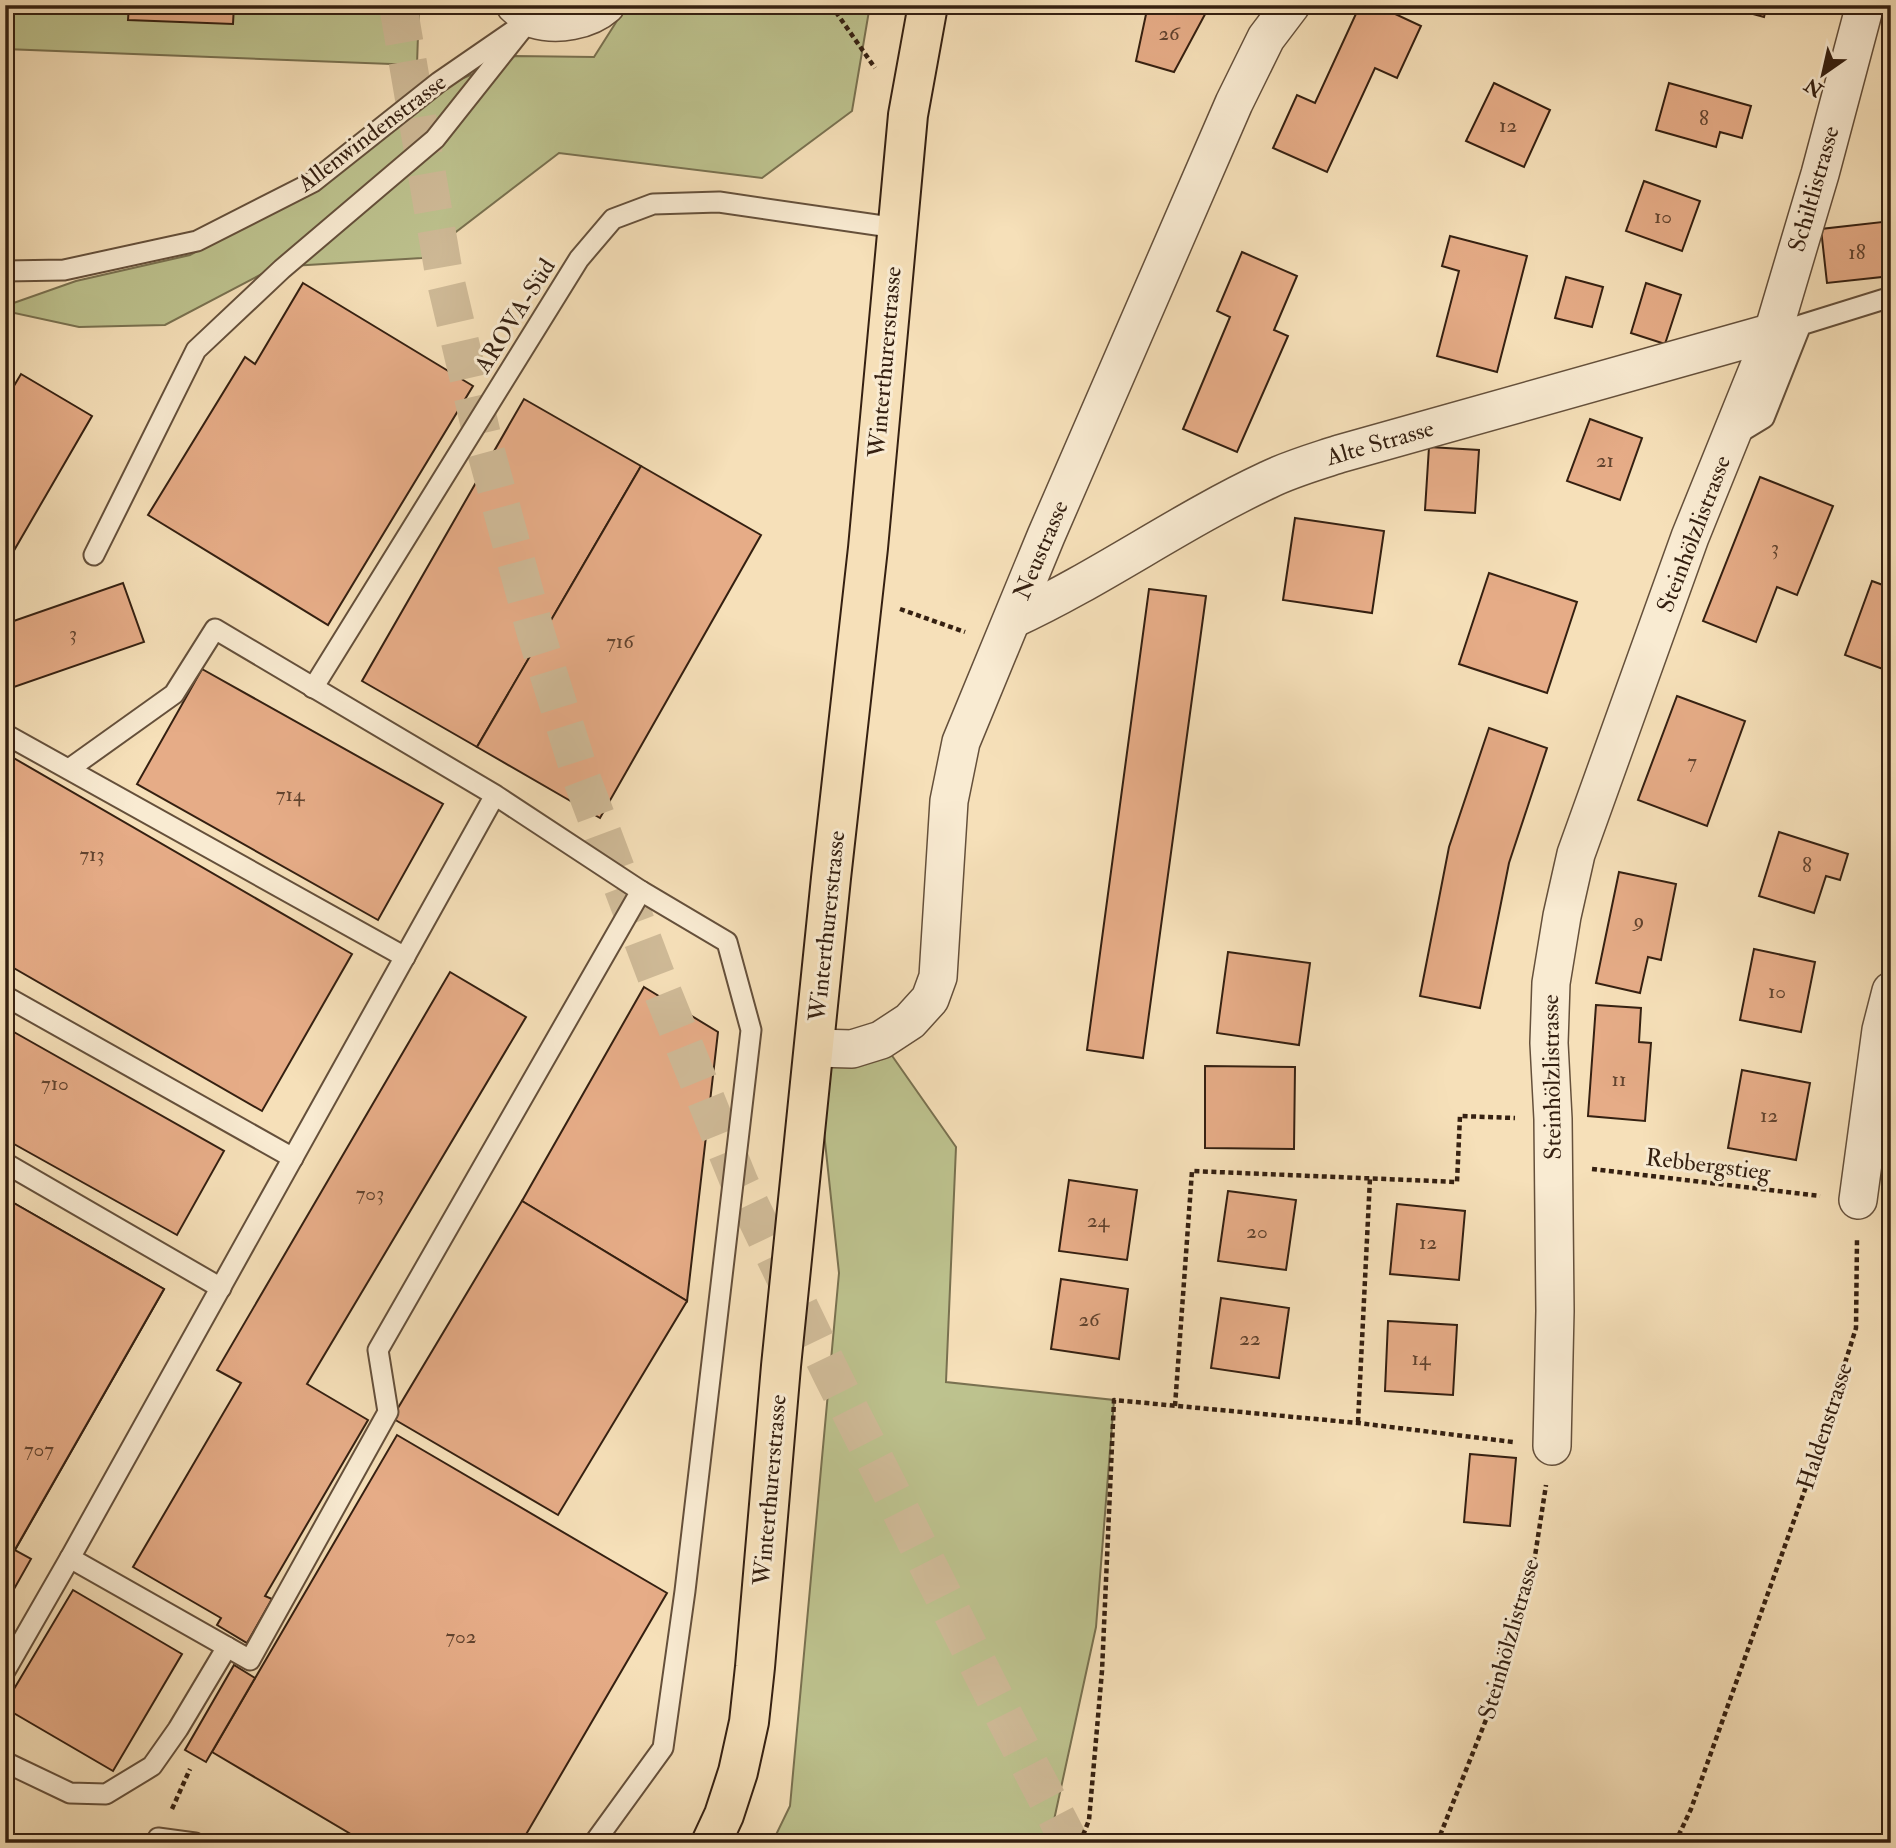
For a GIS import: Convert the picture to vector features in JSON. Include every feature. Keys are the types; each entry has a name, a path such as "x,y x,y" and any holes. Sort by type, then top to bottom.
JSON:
{"main road":[{"name":"Winterthurerstrasse","path":"711,1843 724,1815 738,1772 749,1722 781,1366 862,596 908,115 928,5"}],"street":[{"path":"523,12 558,23 596,13 606,5"},
{"name":"Neustrasse","path":"815,1048 852,1049 881,1040 910,1021 930,999 938,977 949,801 961,742 1046,537 1234,103 1266,38 1291,5"},
{"name":"Schiltlistrasse","path":"1773,332 1820,174 1865,5"},
{"name":"Alte Strasse","path":"1007,632 1046,604 1270,478 1339,454 1773,332"},
{"name":"Steinhölzlistrasse","path":"1552,1446 1555,1311 1553,1119 1549,1043 1551,983 1562,916 1576,854 1690,537 1773,332"},
{"path":"1858,1200 1881,1030 1891,991"}],"lane":[{"name":"Allenwindenstrasse","path":"5,271 64,270 197,241 313,182 523,12"},
{"path":"94,555 197,350 282,269 435,139 523,12"},
{"name":"AROVA-Süd","path":"313,688 579,259 613,219 653,204 719,202 897,229"},
{"path":"1732,437 1764,418 1801,325 1891,297"},
{"path":"69,769 174,694 215,629 495,795 640,891 727,943 751,1030 685,1591 663,1748 594,1843"},
{"path":"5,734 405,957"},
{"path":"5,1671 495,795"},
{"path":"70,1558 250,1660 388,1412 378,1350 640,891"},
{"path":"5,996 293,1158"},
{"path":"5,1163 221,1288"},
{"path":"5,1762 70,1793 106,1794 152,1766 178,1729 227,1647"},
{"path":"156,1843 158,1838 195,1843"}],"path":[{"path":"831,5 908,115"},
{"path":"862,596 1007,632"},
{"path":"1175,1406 1192,1171 1457,1182 1460,1116 1553,1119"},
{"name":"Rebbergstieg","path":"1553,1164 1858,1200"},
{"path":"1358,1423 1370,1178"},
{"name":"Haldenstrasse","path":"1675,1843 1691,1809 1804,1494 1856,1328 1858,1200"},
{"path":"1080,1843 1089,1820 1101,1671 1114,1400 1358,1423 1552,1446"},
{"name":"Steinhölzlistrasse","path":"1437,1843 1501,1682 1535,1556 1552,1446"}],"green space":[{"path":"5,5 419,5 417,65 5,49"},
{"path":"627,5 870,5 852,111 762,178 559,153 422,258 275,267 165,325 79,327 5,311 5,306 76,281 190,255 321,184 440,88 515,56 594,57"},
{"path":"881,1040 956,1147 946,1382 1114,1400 1096,1627 1049,1843 772,1843 790,1806 839,1273 815,1048"}],"building":[{"path":"129,5 234,5 233,24 128,20"},
{"path":"1148,5 1210,5 1174,72 1136,61"},
{"path":"1360,5 1376,5 1421,26 1397,78 1375,68 1327,172 1273,148 1297,95 1315,103"},
{"path":"1720,5 1767,5 1764,17"},
{"path":"1494,83 1550,110 1524,167 1466,141"},
{"path":"1669,83 1751,106 1742,138 1720,132 1716,147 1656,130"},
{"path":"1644,181 1700,201 1682,251 1626,231"},
{"path":"1891,221 1891,276 1827,283 1821,229"},
{"path":"1450,236 1527,256 1497,372 1437,356 1459,271 1442,266"},
{"path":"1242,252 1297,276 1274,330 1288,336 1237,452 1183,429 1230,317 1217,311"},
{"path":"1566,277 1603,287 1592,327 1555,318"},
{"path":"303,283 473,386 328,625 148,515 245,357 255,364"},
{"path":"1646,283 1681,295 1665,344 1631,333"},
{"path":"21,374 92,416 5,566 5,401"},
{"path":"524,399 641,466 477,747 362,681"},
{"path":"1590,419 1642,438 1620,500 1567,481"},
{"path":"1429,447 1479,450 1475,513 1425,510"},
{"path":"641,466 761,535 600,818 477,747"},
{"path":"1760,477 1833,506 1797,595 1777,587 1756,642 1703,621"},
{"path":"1295,518 1384,531 1372,613 1283,600"},
{"path":"1489,573 1577,602 1547,693 1459,664"},
{"path":"1872,581 1891,588 1891,672 1845,655"},
{"path":"123,583 144,642 11,688 5,672 5,624"},
{"path":"1149,589 1206,596 1143,1058 1087,1050"},
{"path":"202,669 443,804 378,920 137,784"},
{"path":"1677,696 1745,721 1707,826 1638,800"},
{"path":"1489,728 1547,748 1509,863 1480,1008 1420,996 1449,847"},
{"path":"5,753 352,954 262,1111 5,963"},
{"path":"1779,832 1848,854 1840,880 1826,876 1814,913 1759,896"},
{"path":"1619,872 1676,884 1661,960 1648,957 1640,993 1596,983"},
{"path":"1754,949 1815,962 1801,1032 1740,1020"},
{"path":"1228,952 1310,963 1299,1045 1217,1033"},
{"path":"450,972 526,1017 307,1384 368,1420 265,1596 272,1599 247,1643 217,1625 221,1618 133,1567 241,1383 217,1370"},
{"path":"644,987 718,1032 687,1301 522,1201"},
{"path":"1596,1005 1641,1008 1639,1042 1651,1043 1645,1121 1588,1116"},
{"path":"5,1027 224,1151 177,1235 5,1139"},
{"path":"1205,1066 1295,1067 1294,1149 1205,1148"},
{"path":"1742,1070 1810,1083 1796,1160 1728,1148"},
{"path":"1069,1180 1137,1190 1127,1260 1059,1251"},
{"path":"1228,1191 1296,1200 1286,1270 1218,1261"},
{"path":"5,1198 164,1289 15,1550 31,1559 5,1605"},
{"path":"5,1198 164,1289 5,1567"},
{"path":"522,1201 687,1301 558,1515 392,1418"},
{"path":"1397,1204 1465,1211 1459,1280 1390,1274"},
{"path":"1061,1279 1128,1289 1119,1359 1051,1349"},
{"path":"1221,1298 1289,1308 1279,1378 1211,1368"},
{"path":"1388,1321 1457,1325 1453,1395 1385,1391"},
{"path":"397,1435 667,1593 521,1843 366,1843 212,1752"},
{"path":"1470,1454 1516,1458 1510,1526 1464,1522"},
{"path":"73,1590 182,1654 113,1771 5,1708"},
{"path":"234,1665 255,1678 206,1762 185,1750"}],"tunnel":[{"path":"398,5 444,274 485,448 536,634 580,774 660,986 740,1184 832,1375 1070,1843"}]}
